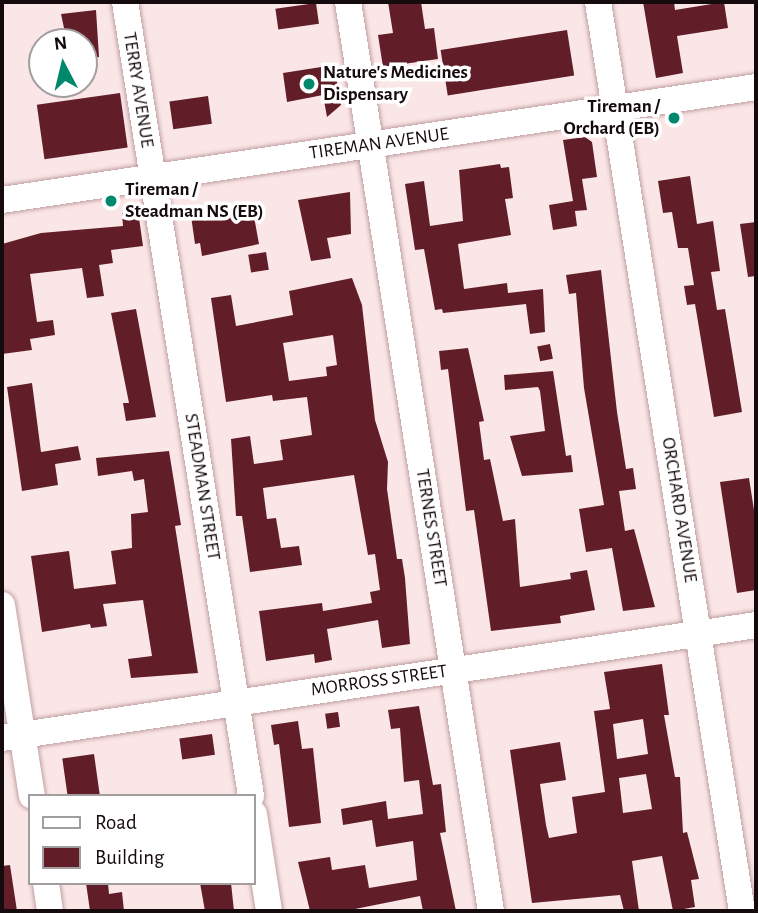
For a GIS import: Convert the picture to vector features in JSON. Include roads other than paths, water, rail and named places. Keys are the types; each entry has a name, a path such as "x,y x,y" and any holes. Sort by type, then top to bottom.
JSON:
{"street":[{"name":"TERRY AVENUE","path":"125,2 152,178"},
{"name":"TERNES STREET","path":"348,2 491,911"},
{"name":"ORCHARD AVENUE","path":"598,2 742,911"},
{"name":"TIREMAN AVENUE","path":"2,201 756,87"},
{"name":"STEADMAN STREET","path":"152,178 251,794"},
{"path":"2,605 12,737 31,794"},
{"name":"MORROSS STREET","path":"12,737 756,625"},
{"path":"256,827 269,911"},
{"path":"46,885 50,911"}],"place":[{"name":"Nature's Medicines Dispensary","path":"309,84"},
{"name":"Tireman / Orchard (EB)","path":"674,118"},
{"name":"Tireman / Steadman NS (EB)","path":"111,201"}]}
